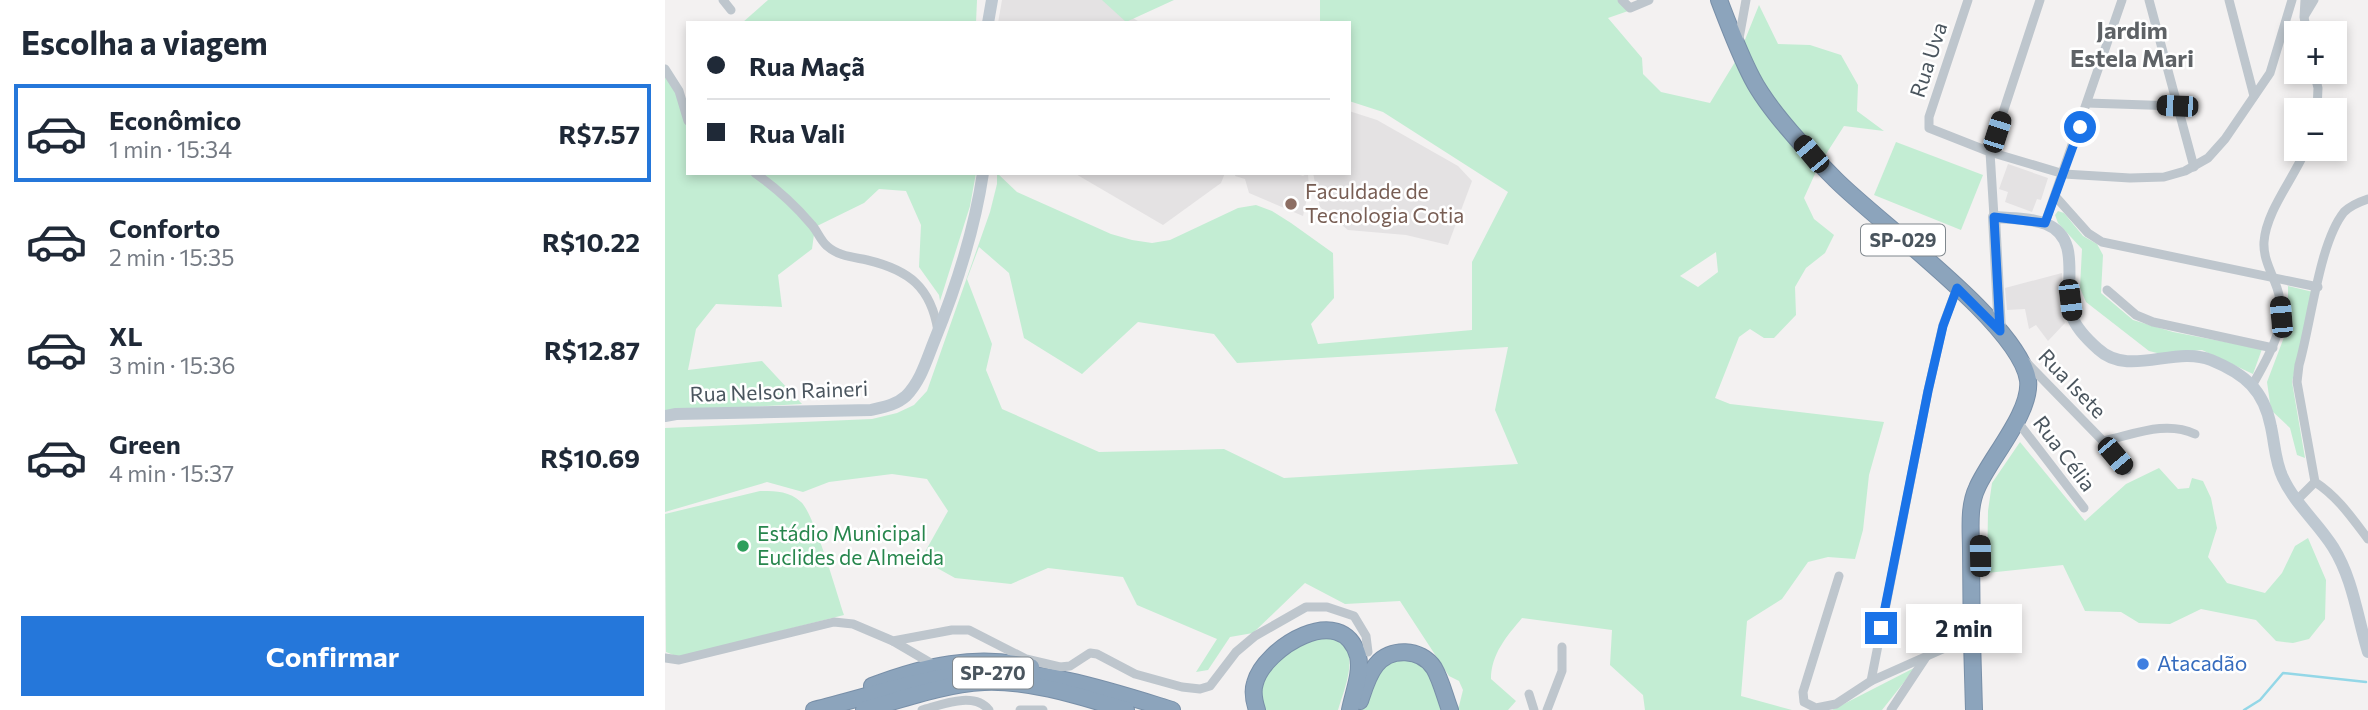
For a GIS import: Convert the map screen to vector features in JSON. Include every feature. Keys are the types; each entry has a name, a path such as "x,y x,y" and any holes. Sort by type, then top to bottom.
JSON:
{"highway":[{"name":"SP-029","path":"1719,0 1752,78 1772,108 1811,154 1862,204 1957,288 2000,331 2018,355 2026,372 2028,393"},
{"path":"1980,710 1972,510 1979,484 1992,458 2017,421 2028,393"},
{"path":"1257,710 1254,691 1261,669 1289,644 1317,629 1334,631 1349,641 1358,656 1358,672 1350,710"},
{"path":"1974,710 1976,634"},
{"path":"1357,710 1375,666 1388,655 1410,652 1426,659 1433,667 1450,710"},
{"path":"820,709 901,675 935,666 983,660 1010,662 1078,679 1096,688"},
{"name":"SP-270","path":"820,709 907,686 977,673 1039,676 1096,688 1172,710"},
{"name":"SP-270","path":"865,710 926,693 985,682 1030,686 1126,710"},
{"path":"1147,702 1183,710"}],"street":[{"path":"723,0 731,10"},
{"path":"988,21 992,0"},
{"path":"1622,0 1630,8 1649,0"},
{"path":"1738,46 1746,0"},
{"name":"Rua Uva","path":"1968,0 1929,117 1929,128 1990,152"},
{"path":"2000,331 1990,152 2041,0"},
{"path":"2045,223 2122,0"},
{"path":"2149,0 2194,167"},
{"path":"2229,0 2254,96"},
{"path":"1990,152 2064,174 2165,177 2194,167 2208,158 2225,139 2270,74 2292,0"},
{"path":"2305,0 2305,21"},
{"path":"2304,17 2313,0"},
{"path":"665,69 679,91 686,114"},
{"path":"2087,103 2177,106"},
{"path":"2253,384 2273,348 2281,317 2277,287 2263,245 2266,229 2301,161"},
{"path":"758,175 792,201 815,227 826,245 840,254 891,266 912,280 922,289 934,309 938,332"},
{"name":"Rua Nelson Raineri","path":"665,416 871,410 889,406 904,398 914,387 965,261 977,215 983,175"},
{"path":"2055,196 2088,233 2102,242 2318,287"},
{"path":"2368,199 2353,204 2345,211 2329,240 2297,382 2315,482 2329,491 2368,539"},
{"path":"1994,217 2045,223 2059,233 2068,253 2072,317 2101,352 2115,359 2134,361 2184,355 2199,356 2212,360 2253,384 2265,404 2277,467 2296,501 2316,521 2347,572 2368,652"},
{"path":"1871,681 1928,391 1943,326 1957,288"},
{"path":"2107,290 2136,315 2153,323 2273,348"},
{"name":"Rua Isete","path":"2018,355 2103,441 2127,470"},
{"path":"2028,393 2049,385"},
{"name":"Rua Célia","path":"2017,421 2084,508"},
{"path":"2103,441 2161,428 2184,428 2195,434"},
{"path":"2296,501 2315,482"},
{"path":"1839,576 1803,692 1803,698 1816,708 1836,704 1871,681 1976,634"},
{"path":"893,641 952,630 969,630 1026,659 1060,667 1070,666 1090,653 1097,654 1135,674 1200,689 1209,686 1236,652 1255,636 1306,607 1327,607 1355,616 1366,636 1368,652"},
{"path":"665,658 679,660 834,622 853,624 893,641 935,666"},
{"path":"1547,710 1562,671 1562,647"},
{"path":"1891,710 1926,655"},
{"path":"1529,694 1534,710"},
{"path":"922,710 957,701 974,701 985,705 989,710"},
{"path":"1020,710 1043,710"}],"shaded area":[{"path":"1002,0 1104,0 1138,21 998,21"},
{"path":"1351,112 1377,120 1458,166 1472,181 1448,245 1406,235 1348,230 1320,207 1313,175 1351,175"},
{"path":"2008,164 2048,178 2041,200 2037,199 2032,212 2005,202 2008,192 1999,189"},
{"path":"1077,175 1224,175 1221,183 1163,225"},
{"name":"Faculdade de Tecnologia Cotia","path":"1308,175 1309,189 1303,216 1249,193 1245,179 1235,176"},
{"path":"2062,273 2061,313 2065,323 2048,341 2036,325 2029,329 2025,309 2007,310 2005,288"}],"green space":[{"path":"768,0 977,0 976,21 744,21"},
{"path":"1102,0 1174,0 1128,21"},
{"path":"1320,0 1621,0 1631,10 1608,18 1642,58 1643,74 1661,92 1710,103 1738,57 1759,5 1778,44 1810,45 1841,55 1858,85 1857,111 1884,131 1844,126 1819,165 1804,198 1814,219 1834,235 1825,253 1806,268 1795,287 1796,315 1774,338 1764,338 1750,329 1739,337 1715,398 1730,404 1884,422 1869,475 1863,530 1855,559 1828,557 1808,562 1782,599 1747,621 1741,696 1792,710 1645,710 1643,695 1610,665 1612,630 1522,618 1497,653 1491,679 1516,701 1508,710 1458,710 1463,690 1459,681 1449,676 1400,601 1345,604 1305,583 1253,633 1230,637 1208,670 1196,672 1217,639 1137,605 1123,577 1048,568 1011,584 955,578 921,559 948,511 927,479 892,474 829,482 803,492 767,482 665,512 665,428 872,419 897,413 914,405 927,391 990,212 997,175 1017,192 1111,234 1152,243 1170,240 1238,208 1256,205 1272,211 1333,253 1334,298 1311,324 1318,344 1472,330 1472,262 1508,192 1383,112 1351,102 1351,21 1320,21","holes":["979,247 1009,273 1024,338 1082,374 1138,322 1214,334 1237,363 1508,347 1495,410 1518,464 1284,478 1224,449 1099,452 1002,409 986,370 992,344 967,279","1716,252 1718,272 1698,287 1680,276"]},
{"path":"665,69 686,116 686,175 976,175 970,206 940,301 939,295 919,267 921,225 906,191 879,189 864,203 815,227 812,249 778,275 782,307 716,304 696,329 688,370 762,361 802,404 665,412"},
{"path":"1896,142 1983,175 1961,230 1874,195"},
{"path":"2058,211 2064,213 2083,236 2097,244 2103,255 2101,293 2133,320 2173,332 2262,349 2253,374 2202,350 2161,354 2149,351 2086,302 2080,288 2082,249 2058,223 2055,215"},
{"path":"2288,286 2313,292 2292,382 2305,458 2297,455 2290,428 2271,410 2267,382 2286,332"},
{"path":"2020,442 2085,521 2126,484 2159,468 2178,489 2189,488 2192,478 2203,481 2211,498 2217,528 2208,557 2227,583 2265,593 2282,573 2295,546 2308,538 2326,580 2325,619 2309,639 2293,643 2276,641 2256,620 2201,609 2170,624 2139,623 2121,612 2085,611 2063,565 1987,573 1988,511 1992,483"},
{"name":"Estádio Municipal Euclides de Almeida","path":"760,491 787,494 796,498 806,509 844,615 678,657 666,652 665,514"},
{"path":"1329,634 1343,644 1349,658 1348,676 1338,710 1262,710 1259,701 1262,674 1303,638"},
{"path":"1393,655 1422,662 1442,710 1362,710 1377,666"},
{"path":"1916,667 1882,710 1832,710"}],"waterway":[{"path":"2244,710 2260,700 2283,673 2366,682"}],"place":[{"name":"Faculdade de Tecnologia Cotia","path":"1291,204"},
{"name":"Estádio Municipal Euclides de Almeida","path":"743,546"},
{"name":"Atacadão","path":"2143,664"}],"district":[{"name":"Jardim Estela Mari","path":"2132,45"}],"route":[{"path":"1881,628 1928,391 1943,326 1957,288 2000,331 1994,217 2045,223 2080,127"}]}
